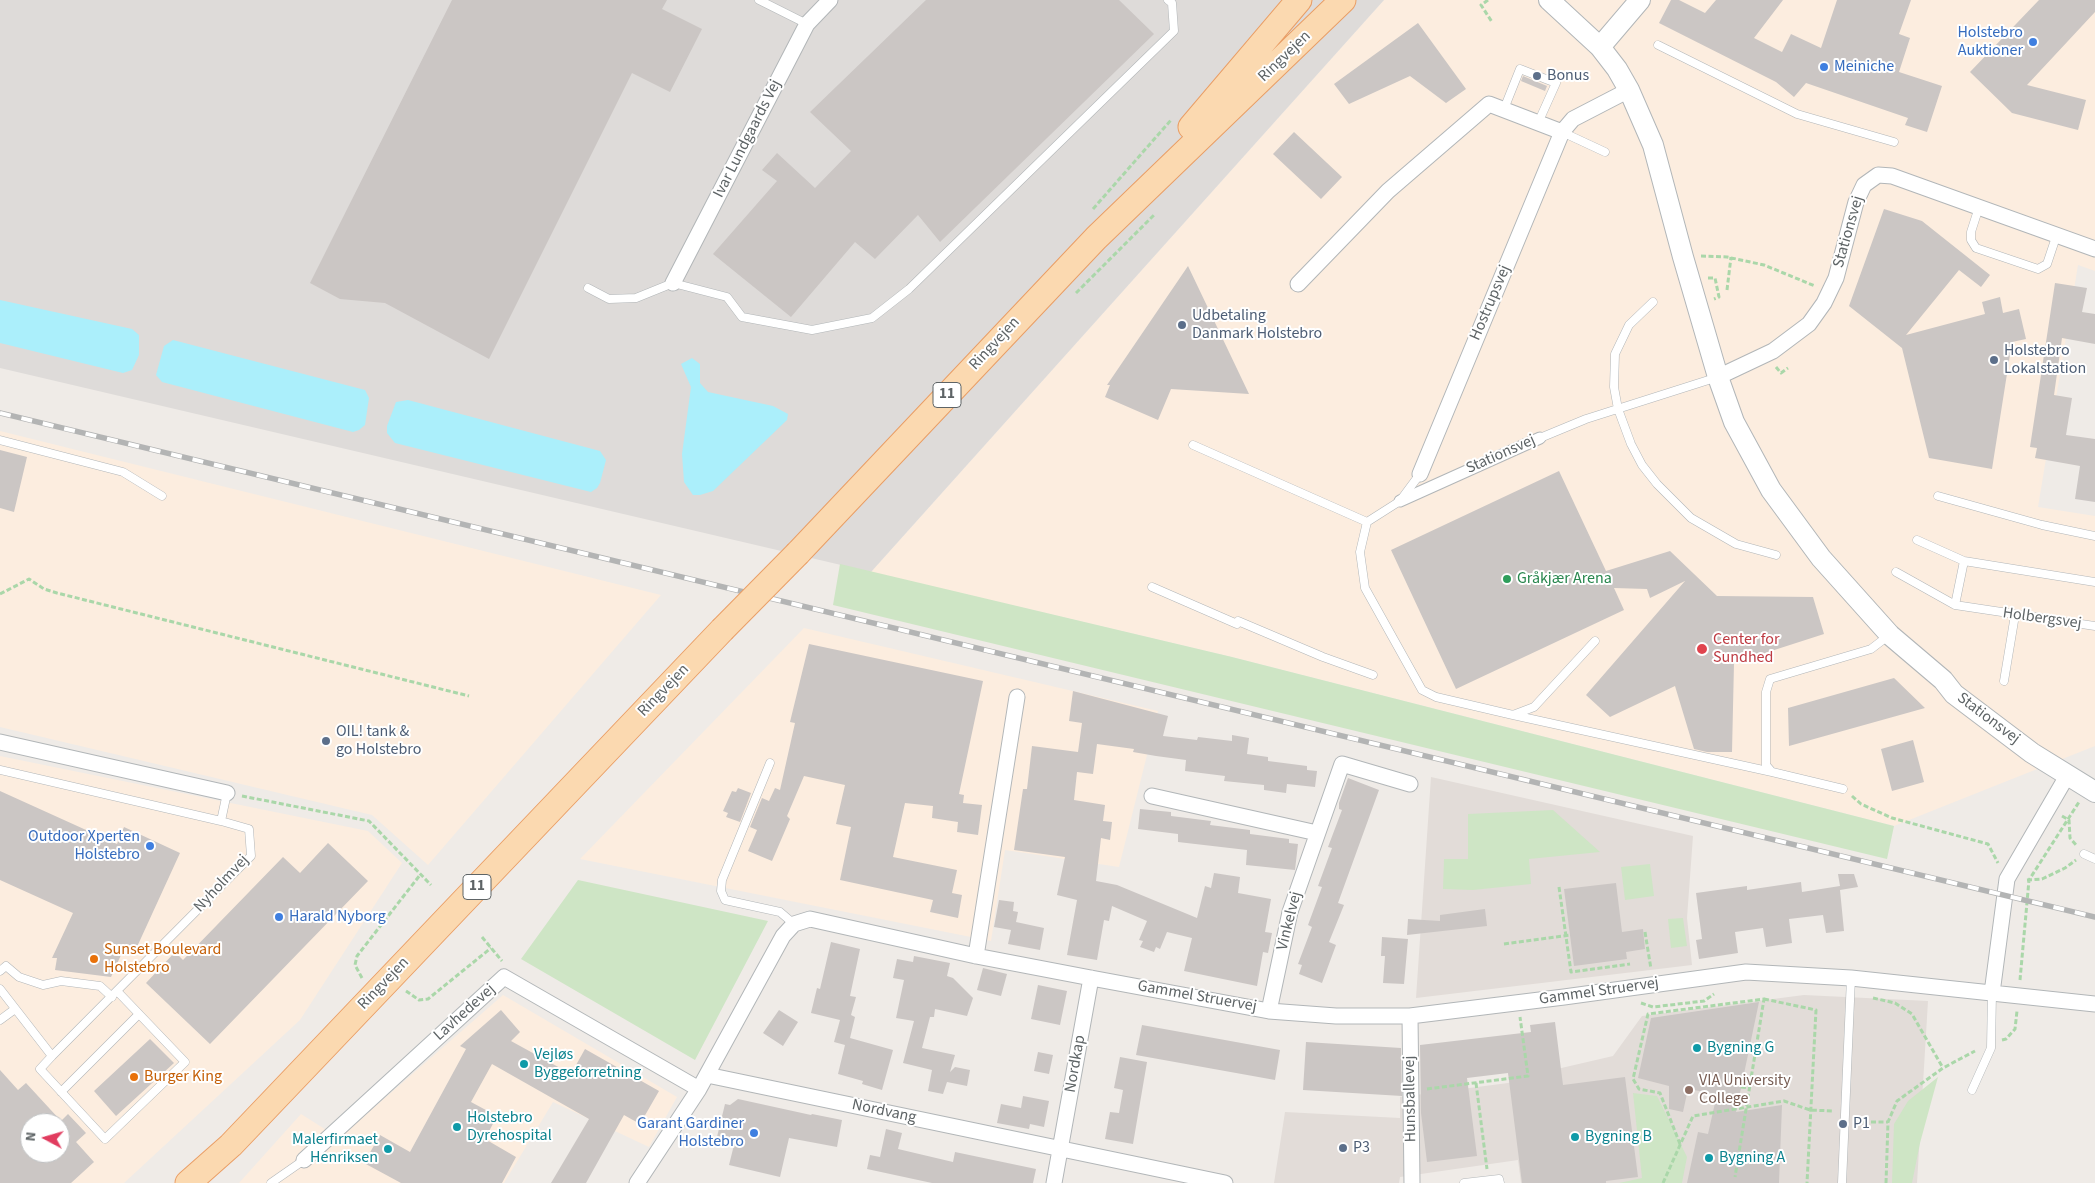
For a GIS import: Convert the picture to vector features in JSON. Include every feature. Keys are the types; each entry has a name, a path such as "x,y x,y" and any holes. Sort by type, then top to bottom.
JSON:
{"main road":[{"name":"Ringvejen","path":"1096,238 1300,0"},
{"name":"Ringvejen","path":"188,1183 231,1145 722,630 798,553 1096,238 1344,0"},
{"name":"Ringvejen","path":"203,1183 231,1145"}],"street":[{"name":"Ivar Lundgaards Vej","path":"674,283 807,24 830,0"},
{"name":"Stationsvej","path":"1549,0 1600,47 1617,69 1629,90 1653,145 1718,377 1734,422 1771,490 1821,558 1890,635 1943,680 1954,694 2067,776 2095,792"},
{"path":"1600,47 1640,0"},
{"name":"Hostrupsvej","path":"1420,474 1562,132 1573,119 1629,90"},
{"path":"1298,284 1388,191 1447,138 1489,104 1562,132"},
{"name":"Stationsvej","path":"1718,377 1773,351 1809,324 1836,278 1856,202 1864,185 1878,175 1892,176 2095,248"},
{"name":"Stationsvej","path":"1400,501 1540,438"},
{"path":"976,956 1017,697"},
{"path":"0,742 226,793"},
{"name":"Vinkelvej","path":"1270,1010 1290,912 1342,764 1410,784"},
{"path":"1992,993 2003,894 2007,879 2067,776"},
{"path":"1152,796 1317,833"},
{"name":"Gammel Struervej","path":"794,924 810,919 976,956 1091,978 1270,1010 1336,1016 1410,1016 1746,972 1851,978 2095,1004"},
{"path":"637,1183 699,1089 783,936 794,924"},
{"name":"Lavhedevej","path":"304,1160 504,977 699,1089"},
{"name":"Nordkap","path":"1054,1183 1091,978"},
{"name":"Hunsballevej","path":"1410,1016 1412,1183"},
{"name":"Nordvang","path":"707,1075 1060,1149"},
{"path":"1060,1149 1225,1183"}],"lane":[{"path":"759,0 807,24"},
{"path":"588,288 609,299 636,298 674,283 727,297 742,317 812,330 872,318 909,289 1174,31 1172,3 1168,0"},
{"path":"1658,45 1796,114 1894,142"},
{"path":"1504,110 1520,69 1556,83 1538,123"},
{"path":"1562,132 1605,152"},
{"path":"1979,207 1971,232 1971,240 1976,248 2038,269 2047,264 2057,234"},
{"path":"1654,302 1629,325 1616,354 1614,387 1618,409 1631,444 1642,465 1657,484 1685,512 1704,527 1736,544 1776,555"},
{"name":"Stationsvej","path":"1540,438 1618,409 1718,377"},
{"path":"0,440 123,472 162,496"},
{"path":"1193,445 1367,522"},
{"path":"1420,474 1400,501 1367,522 1360,552 1366,588 1422,690 1436,697 1843,789"},
{"path":"1938,496 2042,525 2095,536"},
{"path":"1917,540 1964,561 2095,582"},
{"path":"1955,605 1964,561"},
{"name":"Holbergsvej","path":"1896,572 1955,605 2095,626"},
{"path":"1152,587 1323,658 1373,675"},
{"path":"2004,681 2015,615"},
{"path":"1772,772 1766,765 1766,692 1770,679 1871,649 1890,635"},
{"path":"1514,715 1534,707 1595,640"},
{"path":"770,763 722,880 721,891 726,900 780,912 794,924"},
{"path":"0,770 221,821 226,793"},
{"name":"Nyholmvej","path":"61,1092 40,1069 252,856 249,829 221,821"},
{"path":"2084,854 2095,859"},
{"path":"0,971 6,966 19,977 43,986 61,981 100,986 114,994 139,1014 185,1062 104,1139 61,1092 139,1014"},
{"path":"1842,1183 1851,978"},
{"path":"0,989 52,1056"},
{"path":"1972,1090 1991,1048 1992,993"},
{"path":"0,1020 15,1010"},
{"path":"270,1183 304,1160"},
{"path":"1464,1183 1499,1179 1500,1183"}],"path":[{"path":"1488,0 1481,5 1492,22"},
{"path":"1090,212 1171,119"},
{"path":"1071,298 1158,211"},
{"path":"1683,257 1731,258 1764,265 1829,292"},
{"path":"1727,290 1731,258"},
{"path":"0,594 29,579 44,589 57,593 469,696"},
{"path":"1843,789 1861,804 1892,818 1988,844 2007,879 2042,879 2065,868 2084,854 2070,838 2069,820 2048,808"},
{"path":"226,793 369,821 431,885"},
{"path":"362,978 355,965 357,956 420,875"},
{"path":"1559,887 1568,935 1571,972 1630,964"},
{"path":"1645,932 1654,985"},
{"path":"1504,944 1568,935"},
{"path":"482,937 504,962 504,977"},
{"path":"406,991 419,1000 428,999 492,948"},
{"path":"1636,1001 1653,1007 1704,1002 1719,990"},
{"path":"1850,993 1895,1004 1912,1014 1943,1068"},
{"path":"1735,1177 1764,999"},
{"path":"1680,1144 1660,1093 1639,1089 1633,1079 1648,1014 1764,999 1816,1010 1807,1183"},
{"path":"1411,1091 1528,1076 1519,1003"},
{"path":"1476,1083 1488,1180"},
{"path":"1741,1086 1749,1088"},
{"path":"1662,1183 1693,1116 1784,1101 1810,1110 1845,1111"},
{"path":"1845,1121 1888,1122"}],"shaded area":[{"path":"0,0 1384,0 871,572 0,368"},
{"path":"1384,0 2095,0 2095,271 2078,265 2038,507 2095,516 2095,746 1894,826 1232,657 871,572"},
{"path":"0,431 661,595 428,865 372,815 0,727"},
{"path":"804,628 1158,711 1119,867 1005,850 991,941 580,859"},
{"path":"0,756 368,831 402,863 300,1020 124,1183 0,1183"},
{"path":"1431,777 1693,836 1687,918 1692,965 1416,998"},
{"path":"503,995 677,1097 649,1147 553,1102 504,1183 239,1183 301,1114 339,1138"},
{"name":"VIA University College","path":"1804,995 1928,1001 1917,1183 1521,1183 1518,1160 1400,1177 1399,1183 1274,1183 1285,1112 1400,1118 1400,1097 1508,1083 1540,1073 1613,1056 1642,1016"}],"green space":[{"path":"840,564 1232,657 1894,826 1887,859 833,605"},
{"path":"1553,810 1600,852 1529,859 1531,884 1473,890 1443,889 1444,859 1468,859 1468,814"},
{"path":"1650,864 1654,896 1625,900 1621,867"},
{"path":"578,880 768,921 695,1060 521,959"},
{"path":"1683,918 1687,946 1671,948 1668,919"},
{"path":"1938,1077 1920,1143 1912,1183 1892,1183 1894,1124 1908,1101"},
{"path":"1633,1093 1657,1096 1687,1157 1682,1183 1619,1183 1642,1178"}],"water":[{"path":"0,300 132,329 139,335 139,355 132,370 123,373 0,343"},
{"path":"173,340 365,390 369,398 365,425 353,432 162,382 156,375 164,346"},
{"path":"692,358 700,364 700,383 708,392 773,406 788,414 787,420 713,491 700,495 693,495 684,482 682,454 691,387 681,364"},
{"path":"408,400 600,451 606,460 600,483 591,492 395,443 387,433 387,426 396,402"}],"building":[{"path":"452,0 667,0 662,9 702,29 670,92 632,73 489,359 385,303 340,299 310,283"},
{"path":"926,0 1119,0 1154,34 940,242 918,215 875,259 855,242 791,317 713,254 777,181 762,170 777,153 815,188 851,151 810,112"},
{"name":"Meiniche","path":"1671,0 1679,0 1705,13 1716,0 1783,0 1754,38 1782,52 1791,34 1821,48 1837,0 1911,0 1899,34 1910,38 1899,72 1942,86 1927,132 1905,125 1908,118 1806,83 1794,97 1776,82 1659,23"},
{"name":"Holstebro Auktioner","path":"2039,0 2095,0 2095,12 2027,85 2086,100 2078,130 2012,113 1970,72"},
{"path":"1418,23 1466,89 1446,103 1410,76 1349,104 1334,84"},
{"path":"1523,76 1547,86 1545,91 1521,81"},
{"path":"1294,132 1342,177 1321,199 1273,154"},
{"path":"1884,209 1922,221 1990,275 1981,287 1959,270 1906,335 1985,314 1982,302 2000,297 2003,313 2019,309 2026,339 2012,342 1992,469 1929,458 1902,348 1849,306"},
{"name":"Udbetaling Danmark Holstebro","path":"1188,266 1249,394 1171,389 1158,420 1105,397 1110,385 1107,385"},
{"path":"2055,283 2087,288 2082,312 2095,314 2095,344 2062,338 2054,395 2072,398 2066,435 2095,439 2095,502 2075,499 2080,466 2035,458 2037,448 2030,447"},
{"path":"0,450 27,457 14,512 0,508"},
{"path":"1559,471 1606,571 1670,551 1717,596 1813,597 1824,634 1734,663 1732,752 1707,752 1694,749 1675,686 1610,717 1586,695 1685,581 1650,598 1647,589 1614,588 1624,610 1456,689 1391,550"},
{"path":"809,644 983,681 959,794 964,795 963,803 982,805 978,835 957,832 958,822 932,818 933,806 905,803 893,857 957,870 952,893 962,895 958,918 930,912 933,900 840,880 851,827 836,824 845,785 804,776 787,816 790,819 772,861 748,851 757,830 750,827 762,798 769,801 775,788 780,790 795,723 790,722"},
{"path":"1894,678 1925,708 1789,746 1788,708"},
{"path":"1073,691 1168,716 1163,736 1197,740 1198,737 1232,741 1232,735 1249,738 1247,754 1268,757 1268,761 1307,766 1307,770 1317,771 1315,787 1287,784 1286,793 1264,790 1264,785 1224,781 1225,776 1185,771 1186,760 1133,752 1134,749 1097,744 1093,774 1077,772 1074,800 1105,805 1103,821 1112,822 1110,840 1101,838 1096,881 1117,885 1197,918 1205,886 1211,888 1214,873 1240,877 1238,893 1271,899 1265,932 1272,933 1268,953 1263,952 1257,986 1184,971 1192,938 1167,932 1160,949 1156,947 1154,952 1140,947 1143,941 1139,940 1147,921 1112,906 1109,921 1104,920 1097,960 1067,955 1077,900 1057,895 1065,857 1014,850 1023,789 1027,789 1032,746 1078,752 1082,723 1069,721"},
{"path":"1913,740 1924,782 1892,791 1881,749"},
{"path":"1348,778 1379,790 1338,903 1344,905 1329,942 1336,945 1322,983 1299,974 1302,965 1298,964 1312,927 1308,925 1322,887 1318,886 1332,848 1328,847 1342,810 1339,809 1339,803"},
{"path":"738,788 751,793 740,822 726,817 728,813 723,811 732,791 736,792"},
{"path":"0,791 117,844 124,827 180,853 136,949 126,944 111,977 55,970 57,958 52,958 73,913 0,880"},
{"path":"1140,809 1171,812 1171,816 1211,821 1210,825 1250,830 1250,834 1289,839 1289,843 1298,844 1295,870 1246,865 1247,850 1178,842 1178,834 1138,829"},
{"name":"Harald Nyborg","path":"328,843 368,881 210,1044 146,983 175,952 183,960 283,857 300,873"},
{"path":"1838,874 1854,874 1858,887 1840,890 1844,931 1826,933 1823,915 1789,919 1792,943 1766,947 1763,928 1735,932 1738,953 1699,959 1696,940 1702,939 1696,893 1747,886 1747,890 1801,882 1802,892 1840,886"},
{"path":"1616,883 1622,932 1643,929 1645,949 1626,952 1627,959 1574,966 1564,889"},
{"path":"999,900 1014,902 1013,911 1018,912 1016,922 1044,928 1040,950 1008,944 1011,930 994,927"},
{"path":"1485,909 1487,926 1407,935 1408,919 1440,921 1440,915"},
{"path":"1382,937 1408,939 1404,984 1383,983 1385,956 1381,956"},
{"path":"831,942 860,949 850,996 856,997 851,1015 855,1017 850,1038 893,1050 882,1090 862,1084 863,1081 838,1074 845,1045 834,1042 840,1020 811,1013 817,988 820,989"},
{"path":"914,956 950,963 947,976 953,978 973,998 967,1016 935,1009 934,1017 930,1017 922,1048 955,1055 950,1072 955,1067 970,1070 967,1086 947,1082 943,1094 928,1091 932,1070 903,1063 914,1021 896,1018 904,980 893,978 897,959 913,962"},
{"path":"983,968 1007,974 1001,996 977,990"},
{"path":"1038,985 1067,991 1060,1025 1031,1019"},
{"path":"1759,1002 1736,1112 1782,1105 1779,1183 1687,1183 1698,1132 1708,1134 1717,1094 1688,1089 1683,1112 1669,1109 1669,1086 1638,1078 1651,1018"},
{"path":"501,1010 520,1032 511,1041 571,1074 585,1049 659,1091 640,1124 624,1115 586,1183 551,1183 589,1119 492,1064 471,1102 497,1116 485,1139 516,1157 502,1183 401,1183 364,1163 380,1135 410,1152 466,1049 460,1046"},
{"path":"779,1010 798,1022 783,1046 763,1033"},
{"path":"1555,1022 1563,1085 1625,1077 1638,1177 1606,1181 1606,1183 1522,1183 1508,1073 1467,1078 1477,1156 1427,1162 1421,1113 1420,1045 1531,1032 1530,1025"},
{"path":"1142,1025 1280,1050 1275,1080 1136,1055"},
{"name":"Burger King","path":"150,1039 174,1063 116,1116 94,1091"},
{"path":"1306,1042 1401,1048 1402,1096 1303,1090"},
{"path":"1038,1052 1053,1055 1049,1074 1034,1071"},
{"path":"1120,1057 1147,1062 1133,1144 1105,1139 1110,1112 1119,1113 1123,1090 1114,1088"},
{"path":"0,1070 18,1090 26,1083 54,1113 20,1113 20,1163 70,1163 70,1116 86,1133 76,1142 94,1162 71,1183 0,1183"},
{"path":"1023,1096 1049,1101 1044,1127 1030,1124 1029,1129 997,1123 1001,1104 1021,1108"},
{"name":"Garant Gardiner Holstebro","path":"738,1099 842,1120 837,1147 789,1138 780,1177 729,1165 734,1145 716,1141 725,1104 730,1105"},
{"path":"886,1129 902,1133 898,1149 953,1162 955,1152 1036,1169 1033,1183 932,1183 867,1169 870,1155 880,1157"}],"railway":[{"path":"0,413 2095,917"}],"place":[{"name":"Holstebro Auktioner","path":"2033,42"},
{"name":"Meiniche","path":"1824,67"},
{"name":"Bonus","path":"1537,76"},
{"name":"Udbetaling Danmark Holstebro","path":"1182,325"},
{"name":"Holstebro Lokalstation","path":"1994,360"},
{"name":"Gråkjær Arena","path":"1507,579"},
{"name":"Center for Sundhed","path":"1702,649"},
{"name":"OIL! tank & go Holstebro","path":"326,741"},
{"name":"Outdoor Xperten Holstebro","path":"150,846"},
{"name":"Harald Nyborg","path":"279,917"},
{"name":"Sunset Boulevard Holstebro","path":"94,959"},
{"name":"Bygning G","path":"1697,1048"},
{"name":"Vejløs Byggeforretning","path":"524,1064"},
{"name":"Burger King","path":"134,1077"},
{"name":"VIA University College","path":"1689,1090"},
{"name":"P1","path":"1843,1124"},
{"name":"Holstebro Dyrehospital","path":"457,1127"},
{"name":"Garant Gardiner Holstebro","path":"754,1133"},
{"name":"Bygning B","path":"1575,1137"},
{"name":"P3","path":"1343,1148"},
{"name":"Malerfirmaet Henriksen","path":"388,1149"},
{"name":"Bygning A","path":"1709,1158"}]}
